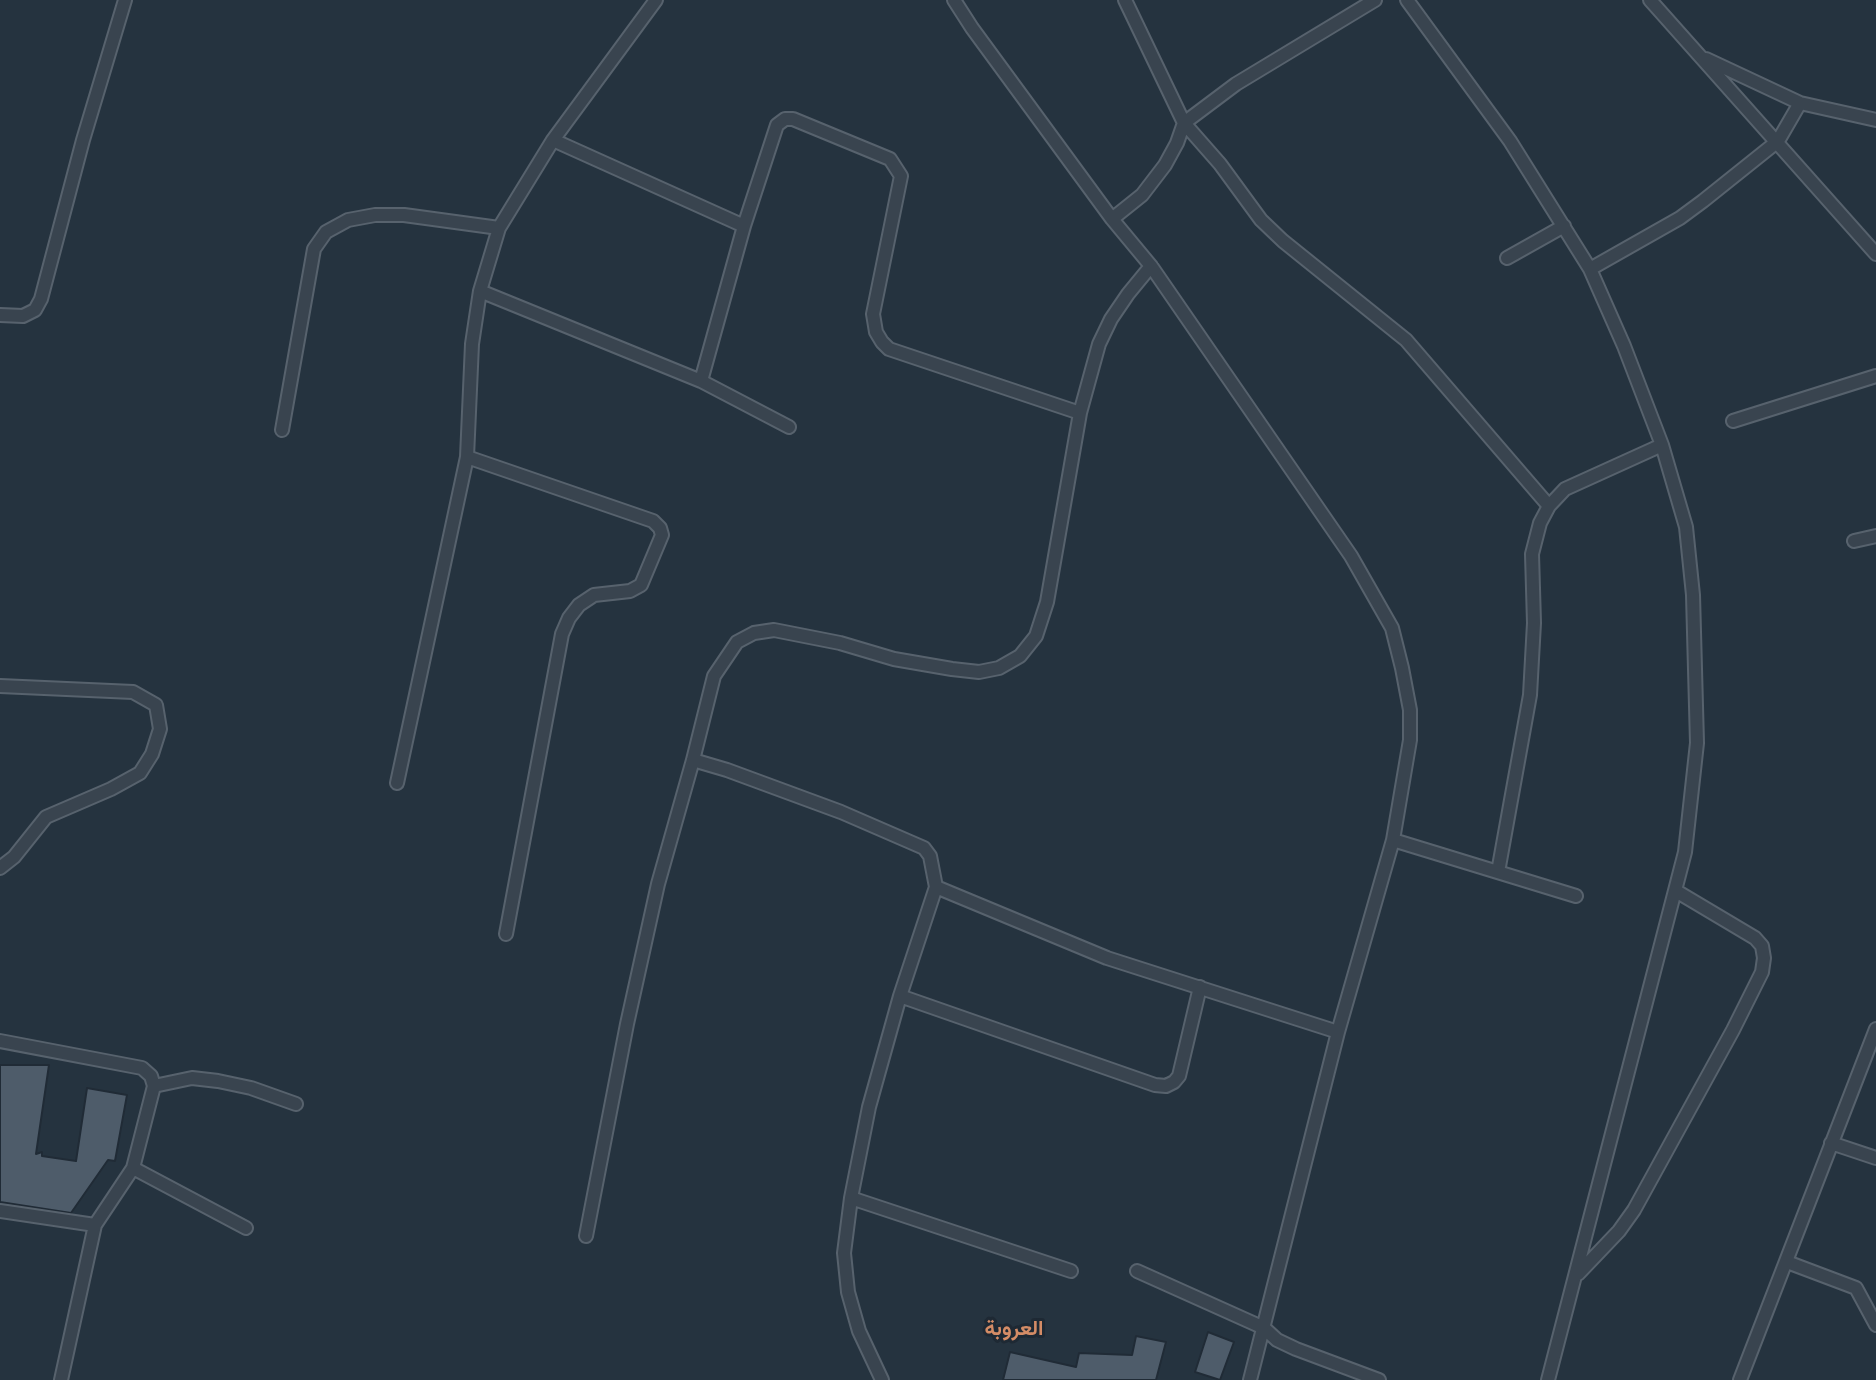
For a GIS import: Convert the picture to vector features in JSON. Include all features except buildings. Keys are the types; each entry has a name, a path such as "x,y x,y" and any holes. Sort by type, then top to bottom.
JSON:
{"street":[{"path":"0,315 23,316 35,310 41,299 83,140 125,0"},
{"path":"397,783 467,457 472,344 480,291 499,228 553,139 656,0"},
{"path":"954,0 1112,219 1151,266 1351,556 1392,628 1410,710 1410,740 1393,840 1338,1032 1250,1380"},
{"path":"1125,0 1184,123 1220,164 1261,220 1283,241 1406,340 1549,506"},
{"path":"1112,219 1142,195 1165,165 1184,123 1236,84 1376,0"},
{"path":"1407,0 1510,141 1590,269 1624,346 1662,445 1686,527 1693,595 1697,743 1685,852 1548,1380"},
{"path":"1650,0 1876,254"},
{"path":"1700,56 1800,103 1876,120"},
{"path":"1590,269 1680,218 1777,141 1800,103"},
{"path":"701,381 744,226 777,125 781,120 793,119 890,159 901,176 873,314 876,332 882,342 889,349 1080,413"},
{"path":"553,139 744,226"},
{"path":"282,430 314,249 326,232 348,220 375,215 404,215 499,228"},
{"path":"1507,258 1564,226"},
{"path":"586,1236 627,1024 658,884 714,676 737,642 754,633 774,630 840,643 894,659 979,672 999,668 1020,656 1036,636 1046,602 1080,413 1099,344 1111,319 1151,266"},
{"path":"480,291 701,381 789,428"},
{"path":"1733,421 1876,376"},
{"path":"1498,872 1530,695 1534,538 1549,506 1572,484 1662,445"},
{"path":"467,457 653,521 663,535 640,585 630,591 594,595 579,605 562,634 506,934"},
{"path":"1854,541 1876,536"},
{"path":"0,686 133,692 156,705 160,729 152,754 140,774 46,817 14,857 0,868"},
{"path":"693,760 841,812 924,848 930,856 936,887 900,996 869,1107 851,1198 844,1253 848,1292 859,1331 882,1380"},
{"path":"1393,840 1576,896"},
{"path":"936,887 1107,958 1338,1032"},
{"path":"1577,1274 1619,1231 1634,1209 1762,972 1762,946 1755,938 1676,891"},
{"path":"900,996 1155,1085 1166,1086 1179,1076 1200,987"},
{"path":"1740,1380 1876,1029"},
{"path":"0,1041 142,1068 151,1076 154,1086 133,1168 95,1225 61,1380"},
{"path":"154,1086 192,1078 218,1081 251,1088 296,1104"},
{"path":"1831,1143 1876,1158"},
{"path":"133,1168 246,1228"},
{"path":"851,1198 1071,1271"},
{"path":"0,1211 95,1225"},
{"path":"1787,1262 1856,1288 1876,1325"},
{"path":"1137,1271 1264,1328 1277,1340 1296,1349 1379,1380"}],"district":[{"name":"العروبة","path":"1014,1329"}]}
